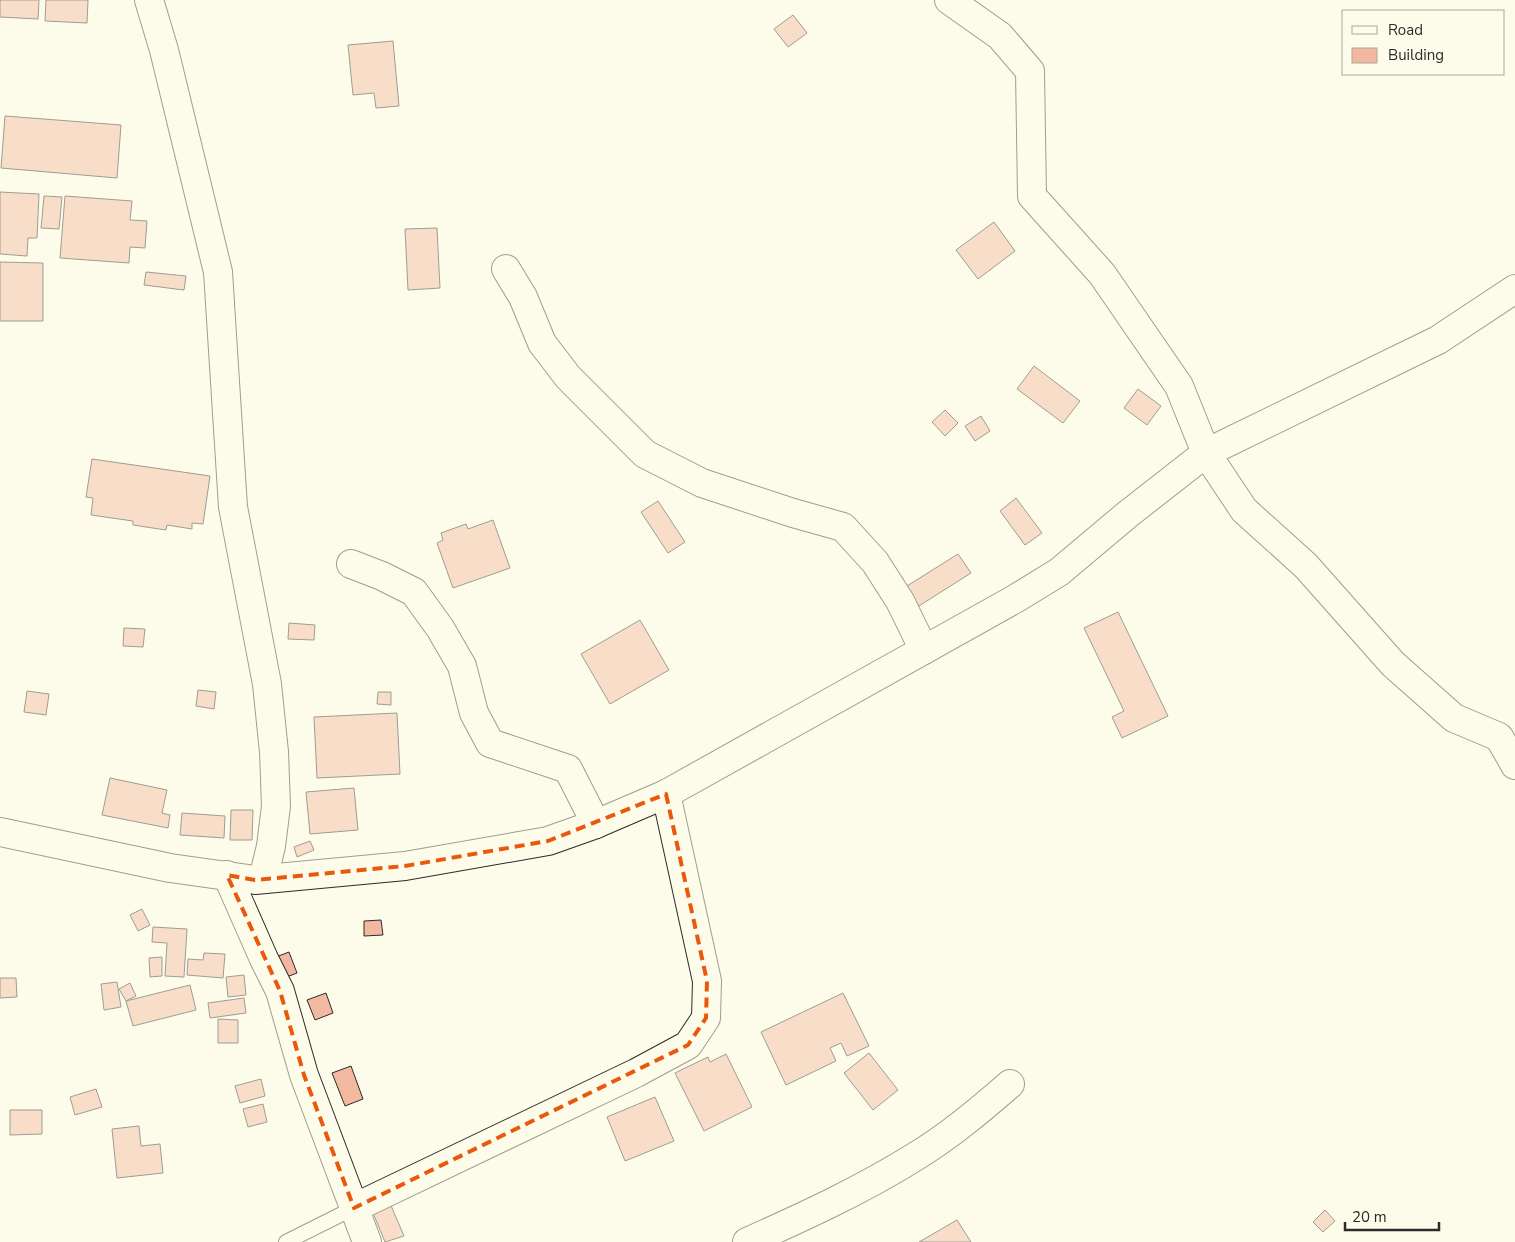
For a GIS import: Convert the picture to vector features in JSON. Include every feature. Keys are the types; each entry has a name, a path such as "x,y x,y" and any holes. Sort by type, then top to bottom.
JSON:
{"street":[{"path":"149,0 164,50 218,272 233,507 267,684 274,752 276,806 271,846 263,879"},
{"path":"949,0 1000,36 1030,71 1032,196 1102,274 1179,386 1206,453 1244,510 1306,566 1393,664 1454,718 1499,737 1515,765"},
{"path":"506,269 523,297 542,343 568,377 645,454 702,483 793,513 843,527 875,562 900,602 924,650"},
{"path":"0,832 170,868 255,880 405,866 548,841 596,824 666,794 924,650 1059,572 1128,514 1206,453 1438,340 1515,289"},
{"path":"351,564 382,576 414,592 440,628 462,666 474,713 490,743 568,768 596,824"},
{"path":"354,1208 636,1073 688,1045 706,1018 707,981 666,794"},
{"path":"227,875 280,992 304,1075 367,1242"},
{"path":"747,1242 819,1210 914,1158 975,1115 1010,1084"}],"lane":[{"path":"286,1242 354,1208"}],"highlighted area":[{"path":"666,794 707,981 706,1018 688,1045 354,1208 304,1075 280,991 227,875 255,880 405,866 548,841"}],"building":[{"path":"0,0 39,0 38,19 0,17"},
{"path":"46,0 88,0 87,23 45,21"},
{"path":"793,15 807,33 788,47 774,29"},
{"path":"393,41 399,106 376,108 374,93 353,95 348,45"},
{"path":"5,116 121,125 117,178 1,168"},
{"path":"0,192 39,194 37,238 28,238 27,256 0,254"},
{"path":"44,196 62,197 59,229 41,228"},
{"path":"65,196 132,201 130,220 147,221 145,248 130,247 129,263 60,258"},
{"path":"994,222 1015,251 978,279 956,250"},
{"path":"437,228 440,288 408,290 405,229"},
{"path":"0,262 43,263 43,321 0,321"},
{"path":"146,272 186,276 184,290 144,285"},
{"path":"1034,366 1080,401 1063,423 1017,389"},
{"path":"1138,389 1161,406 1147,425 1124,408"},
{"path":"945,410 958,423 945,436 932,422"},
{"path":"981,416 990,431 975,441 965,426"},
{"path":"92,459 210,476 203,524 192,523 192,529 167,525 166,530 133,525 133,521 91,515 93,498 86,497"},
{"path":"1016,498 1042,533 1025,545 1000,511"},
{"path":"658,501 685,542 668,553 641,512"},
{"path":"493,520 510,568 453,588 437,543 443,540 441,533 466,524 468,529"},
{"path":"958,554 971,573 911,611 899,591"},
{"path":"1118,612 1168,716 1122,738 1112,717 1124,711 1084,628"},
{"path":"640,620 669,670 610,704 581,654"},
{"path":"289,623 315,625 314,640 288,639"},
{"path":"124,628 145,629 143,647 123,646"},
{"path":"198,690 216,692 214,709 196,706"},
{"path":"27,691 49,694 46,715 24,712"},
{"path":"378,692 391,692 391,705 377,704"},
{"path":"397,713 400,774 317,778 314,717"},
{"path":"110,778 167,790 162,813 170,815 168,828 102,815"},
{"path":"354,788 358,830 310,834 306,792"},
{"path":"231,810 253,810 252,840 230,840"},
{"path":"182,813 225,816 224,838 180,835"},
{"path":"310,841 314,850 297,857 294,847"},
{"path":"142,909 150,925 138,931 130,915"},
{"path":"381,920 383,935 364,936 364,921"},
{"path":"153,927 187,929 184,977 165,976 167,943 152,942"},
{"path":"289,952 297,973 284,978 276,957"},
{"path":"204,953 225,954 223,978 187,975 188,959 203,960"},
{"path":"162,957 162,976 150,977 149,958"},
{"path":"244,975 246,995 228,997 226,977"},
{"path":"0,978 16,978 17,997 0,998"},
{"path":"117,982 121,1007 104,1010 101,984"},
{"path":"130,983 136,996 126,1001 119,989"},
{"path":"190,985 196,1010 133,1026 126,1001"},
{"path":"326,993 333,1013 315,1020 307,1000"},
{"path":"843,993 869,1046 847,1056 841,1043 830,1048 836,1061 786,1085 761,1032"},
{"path":"244,998 246,1013 210,1018 208,1003"},
{"path":"218,1019 238,1020 238,1043 218,1043"},
{"path":"869,1053 898,1090 873,1110 844,1073"},
{"path":"726,1054 752,1107 704,1131 675,1073 708,1057 710,1062"},
{"path":"351,1066 363,1099 345,1106 332,1073"},
{"path":"261,1079 265,1096 240,1103 235,1086"},
{"path":"96,1089 102,1107 75,1115 70,1097"},
{"path":"655,1097 674,1141 625,1161 607,1117"},
{"path":"263,1104 267,1122 248,1127 243,1109"},
{"path":"10,1110 42,1110 42,1134 10,1135"},
{"path":"139,1126 141,1146 160,1144 163,1173 117,1178 112,1129"},
{"path":"389,1201 404,1236 385,1242 371,1208"},
{"path":"1325,1210 1335,1221 1323,1232 1313,1222"},
{"path":"957,1220 971,1242 919,1242"}]}
